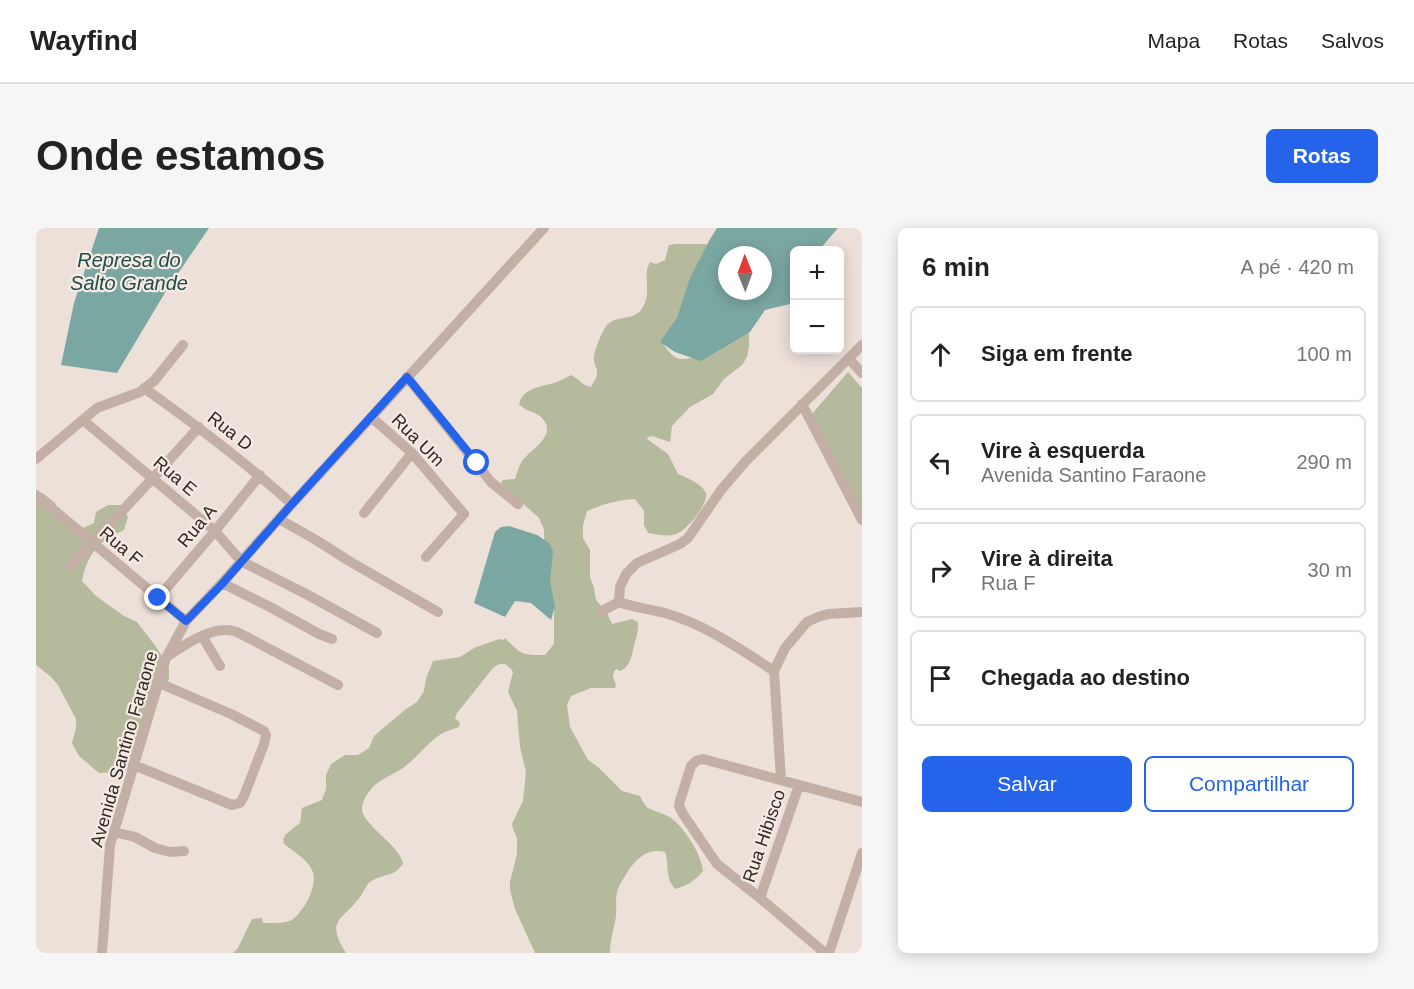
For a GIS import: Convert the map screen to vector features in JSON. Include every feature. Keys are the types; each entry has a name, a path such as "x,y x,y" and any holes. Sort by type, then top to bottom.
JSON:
{"street":[{"name":"Avenida Santino Faraone","path":"102,953 110,845 166,658 186,621 544,228"},
{"path":"36,459 97,408 140,392 154,381 183,345"},
{"path":"619,602 620,587 626,574 638,563 688,538 721,490 746,461 862,345"},
{"path":"849,359 862,373"},
{"path":"407,377 491,482 518,504"},
{"name":"Rua D","path":"144,388 199,427 260,475 292,504"},
{"path":"802,404 862,520"},
{"name":"Rua Um","path":"371,417 412,453 464,514 426,557"},
{"name":"Rua E","path":"83,420 215,531 241,561"},
{"path":"70,567 199,427"},
{"path":"364,513 412,453"},
{"name":"Rua A","path":"158,598 260,475"},
{"name":"Rua F","path":"36,495 186,621"},
{"path":"279,519 438,612"},
{"path":"241,561 377,633"},
{"path":"222,584 332,639"},
{"path":"602,611 619,602 669,614 703,628 774,671"},
{"path":"781,779 774,671 785,648 807,622 828,614 862,612"},
{"path":"166,658 202,636 229,630 338,685"},
{"path":"202,636 220,666"},
{"path":"134,765 232,806 240,803 244,796 264,744 266,735 264,731 159,683"},
{"path":"825,953 717,864 683,814 679,806 680,801 691,766 703,759 862,802"},
{"name":"Rua Hibisco","path":"760,898 799,785"},
{"path":"114,832 135,837 155,848 170,852 184,851"},
{"path":"830,953 862,853"}],"green space":[{"path":"706,244 715,255 664,345 676,358 698,356 749,325 747,357 742,365 724,379 713,394 690,407 672,426 670,442 652,436 647,439 668,454 678,474 697,483 705,491 703,507 689,525 673,535 648,533 644,525 644,511 635,499 610,503 587,511 583,525 583,538 590,550 590,577 596,600 606,611 612,624 632,619 638,622 638,629 628,664 620,671 617,669 614,671 615,688 591,688 571,696 567,705 570,727 588,760 622,791 640,796 648,808 676,822 696,850 703,871 691,882 676,889 670,881 665,852 646,853 632,865 618,889 610,953 535,953 515,909 510,890 517,854 517,838 512,824 523,801 526,772 520,747 517,711 508,692 513,672 506,665 499,664 493,668 457,713 455,718 460,723 459,727 436,738 403,768 375,785 365,798 362,807 363,814 397,852 403,864 393,873 370,882 338,921 337,933 346,953 233,953 238,948 252,919 262,918 263,923 285,922 292,920 301,910 312,890 314,876 307,862 284,844 283,839 300,823 302,808 322,800 326,789 326,775 331,764 345,755 358,755 369,748 374,736 417,702 424,691 433,661 460,657 474,648 505,638 522,653 531,655 545,655 554,644 554,601 544,551 544,529 539,518 510,494 501,483 503,480 515,479 522,461 541,442 547,431 540,416 524,409 519,404 521,398 530,390 571,375 591,387 597,374 594,362 595,352 605,328 611,322 640,312 646,301 647,272 650,262 656,264 665,260 669,245"},
{"path":"848,372 862,388 862,510 812,414"},
{"path":"36,491 55,503 62,517 83,528 94,523 96,512 108,505 121,505 128,517 124,530 101,544 91,556 82,581 96,596 124,616 137,622 157,648 169,669 169,679 158,695 133,764 124,772 99,773 79,756 72,743 76,719 58,685 36,665"}],"water":[{"name":"Represa do Salto Grande","path":"99,228 209,228 166,291 117,373 61,365 74,303"},
{"path":"717,228 838,228 822,246 790,246 790,304 765,310 750,332 701,361 675,352 660,342 677,318 690,278"},
{"path":"509,526 537,535 549,543 553,551 550,582 555,606 551,620 531,603 515,601 505,617 474,603 495,532 501,527"}],"route":[{"path":"158,598 186,621 222,584 407,377 477,463"}]}
